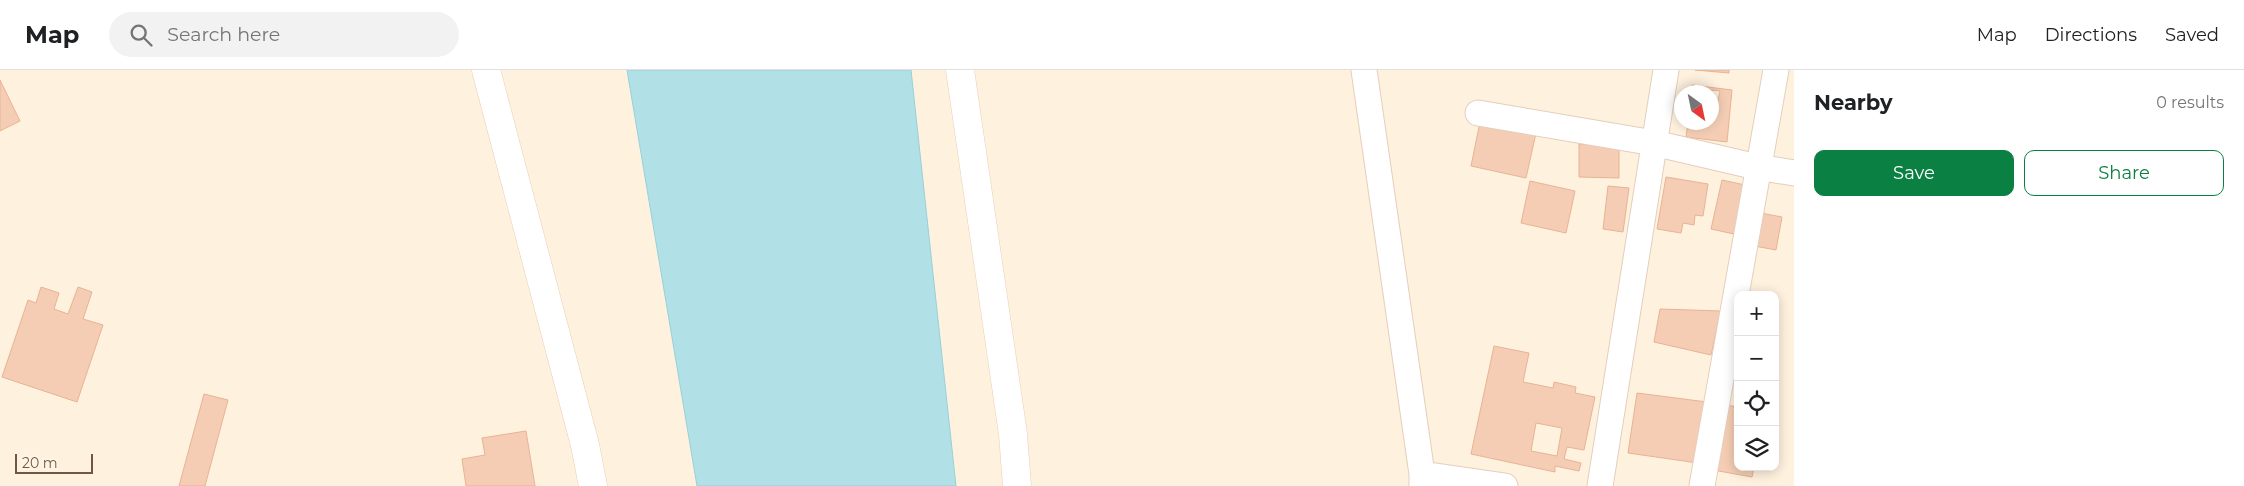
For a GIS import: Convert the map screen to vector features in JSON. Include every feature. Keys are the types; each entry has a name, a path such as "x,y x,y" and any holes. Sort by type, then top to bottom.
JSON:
{"street":[{"path":"486,70 585,445 593,486"},
{"path":"960,70 1012,434 1017,486"},
{"path":"1364,70 1422,480 1505,486"},
{"path":"1600,486 1666,70"},
{"path":"1702,486 1757,166 1776,70"},
{"path":"1478,113 1654,143 1794,173"}],"water":[{"path":"627,70 911,70 956,486 697,486"}],"building":[{"path":"1695,70 1729,70 1729,73"},
{"path":"0,80 20,121 0,131"},
{"path":"1719,88 1732,90 1727,142 1686,137 1687,130 1719,130"},
{"path":"1480,122 1536,133 1526,178 1471,166"},
{"path":"1579,144 1619,145 1619,178 1579,177"},
{"path":"1666,177 1708,184 1703,216 1695,215 1694,225 1683,223 1681,233 1657,229"},
{"path":"1722,180 1745,185 1734,234 1711,229"},
{"path":"1530,181 1575,191 1566,233 1521,223"},
{"path":"1608,186 1629,188 1623,232 1603,229"},
{"path":"1755,212 1782,217 1776,250 1749,245"},
{"path":"41,287 59,293 54,309 68,314 78,287 92,292 83,319 103,325 77,402 2,377 28,300 36,303"},
{"path":"1660,309 1721,311 1711,355 1654,342"},
{"path":"1494,346 1529,353 1523,382 1553,388 1554,382 1576,387 1575,393 1595,397 1584,450 1567,447 1564,459 1581,463 1579,471 1555,466 1555,472 1471,454","holes":["1536,423 1562,428 1557,456 1531,451"]},
{"path":"1637,393 1707,402 1698,463 1628,453"},
{"path":"204,394 228,400 205,486 179,486"},
{"path":"1726,405 1734,406 1734,471 1753,471 1752,477 1713,470"},
{"path":"526,431 535,486 466,486 462,459 485,455 482,438"}]}
